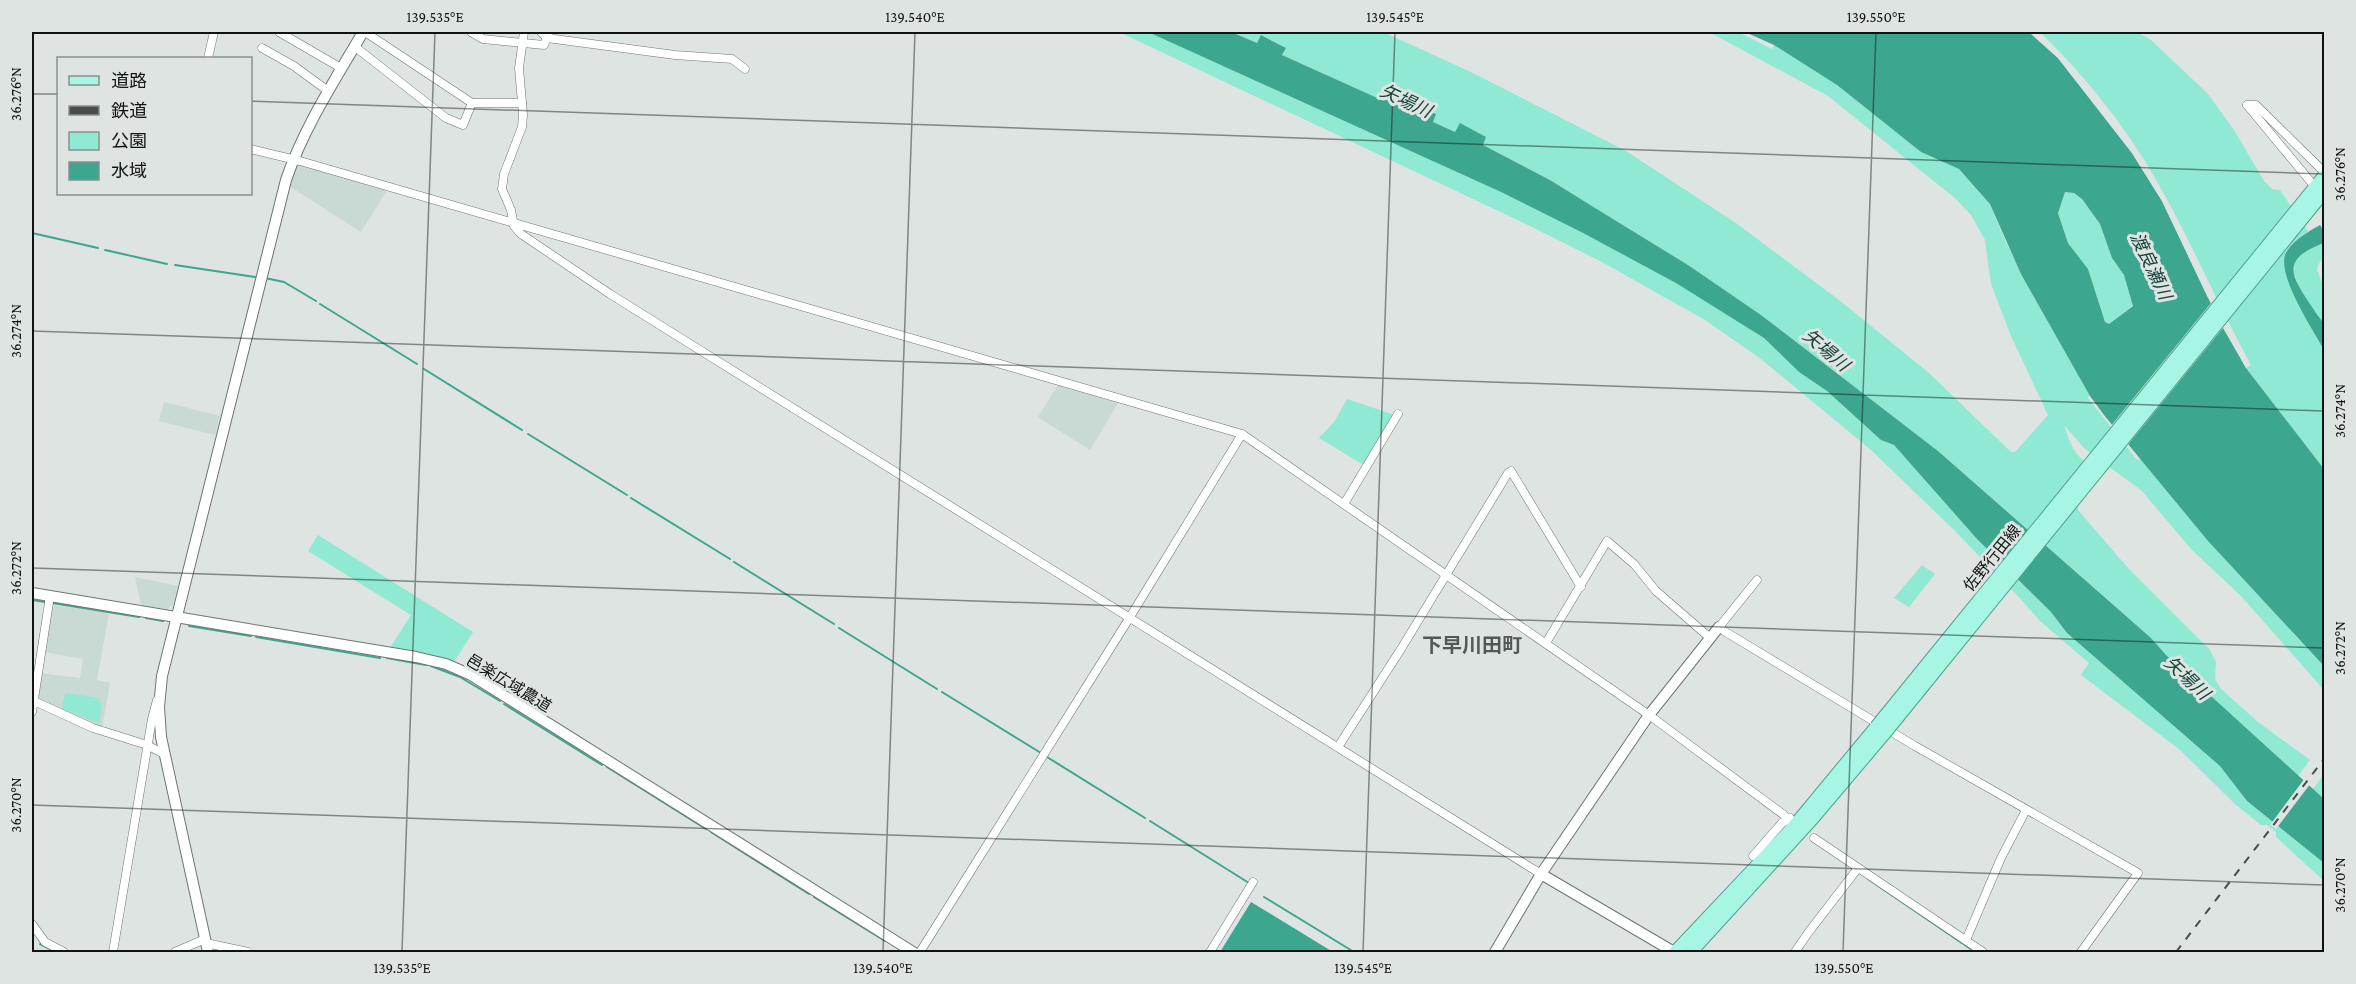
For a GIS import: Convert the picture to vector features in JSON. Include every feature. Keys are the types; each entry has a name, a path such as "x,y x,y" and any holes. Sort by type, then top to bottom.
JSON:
{"main road":[{"name":"佐野行田線","path":"1691,952 1814,817 1880,730 2317,198 2322,172"},
{"name":"佐野行田線","path":"1674,952 1788,821 1880,730"}],"street":[{"path":"208,57 214,32"},
{"path":"279,32 341,68"},
{"path":"113,952 147,746 175,616 278,207 293,159 328,91 364,32 472,103 522,103"},
{"path":"471,32 483,39 523,44 544,45 546,34 675,56 732,59 745,69"},
{"path":"525,32 519,68 522,127 502,182 502,189 511,210 512,222 521,234 610,294 1541,874 1674,952"},
{"path":"354,46 446,118 463,125 472,103"},
{"path":"262,48 294,66 328,91"},
{"path":"2317,198 2247,105 2256,105 2322,172"},
{"path":"252,149 293,159 1242,434 1649,715 1755,793 1788,821 1753,856"},
{"path":"1344,504 1398,414"},
{"path":"920,952 1242,434"},
{"path":"1338,747 1446,574 1502,479 1511,471 1581,587"},
{"path":"1545,643 1607,542 1634,564 1656,591 1709,637"},
{"path":"1496,952 1541,874 1649,715 1709,637 1757,580"},
{"name":"邑楽広域農道","path":"32,593 435,660 458,669 913,952"},
{"path":"32,712 50,596"},
{"path":"1719,627 2026,810 2138,873 2081,952"},
{"path":"159,694 159,721 164,754 206,945"},
{"path":"34,701 93,728 164,754"},
{"path":"1966,940 2001,858 2026,810"},
{"path":"1814,838 1983,952"},
{"path":"1795,952 1858,868"},
{"path":"1210,952 1253,882"},
{"path":"32,924 45,942 64,952"},
{"path":"175,952 206,945 248,952"}],"shaded area":[{"path":"300,165 383,188 386,192 361,232 289,186 296,166"},
{"path":"1058,385 1118,403 1090,450 1038,417"},
{"path":"164,402 220,416 215,435 159,421"},
{"path":"135,577 178,586 173,604 168,609 141,604"},
{"path":"52,605 109,613 97,680 110,683 102,728 37,699 40,673 80,678 83,659 44,652"}],"green space":[{"path":"1119,32 1148,32 1501,192 1676,282 1764,338 1799,372 1827,391 1881,440 1894,445 1977,539 2051,612 2067,633 2221,766 2247,801 2324,863 2324,881 2276,837 2276,832 2267,825 2261,825 2235,804 2179,749 2081,675 2089,663 2040,621 1953,529 1871,450 1761,359 1705,320 1602,262"},
{"path":"1231,32 1383,32 1473,73 1626,151 1736,223 1839,300 1929,373 2011,452 2015,452 2048,415 2011,336 1991,284 1985,240 1971,215 1956,199 1828,96 1709,32 1738,32 1772,49 1774,45 1837,85 1921,152 1959,169 1990,204 2006,243 2090,396 2087,397 2137,460 2141,459 2208,541 2324,666 2324,690 2241,596 2191,549 2142,491 2084,448 2064,425 2074,449 2087,463 2103,474 2078,505 2078,510 2128,568 2210,650 2216,662 2215,679 2221,689 2258,722 2310,760 2298,776 2166,655 2151,638 1938,451 1761,315 1688,265 1550,180 1483,145 1486,137 1455,132 1432,122 1436,114 1390,93 1384,101 1282,55 1286,48 1262,35 1257,43"},
{"path":"2040,32 2137,32 2151,40 2208,94 2234,130 2264,181 2272,189 2280,190 2308,231 2285,252 2289,284 2324,350 2324,469 2246,368 2251,365 2175,215 2138,150 2092,88"},
{"path":"2065,192 2074,193 2082,199 2100,224 2112,258 2124,275 2133,305 2109,324 2105,322 2088,269 2068,243 2058,212"},
{"path":"2324,243 2324,257 2317,270 2324,288 2324,326 2299,286 2295,277 2294,263 2306,250"},
{"path":"1347,399 1392,414 1392,421 1364,465 1319,438 1334,422"},
{"path":"318,535 473,632 454,662 390,648 411,615 308,551"},
{"path":"1922,565 1935,574 1909,607 1894,598"},
{"path":"65,693 100,698 99,703 102,703 99,723 62,709"},
{"path":"2324,774 2324,799 2313,789"}],"water":[{"name":"矢場川","path":"1148,32 1231,32 1257,43 1261,35 1286,48 1282,55 1384,101 1390,93 1436,114 1433,122 1455,132 1460,123 1486,137 1483,145 1550,180 1688,265 1761,315 1938,451 2151,638 2166,655 2324,799 2324,863 2247,801 2220,766 2067,633 2051,612 1977,539 1894,445 1881,440 1827,391 1799,372 1764,338 1676,283 1501,192"},
{"name":"渡良瀬川","path":"1745,32 2029,32 2058,58 2132,153 2162,201 2207,296 2246,368 2324,469 2324,666 2208,541 2090,396 2021,274 1990,204 1959,169 1921,152 1837,85 1774,45","holes":["2065,192 2074,193 2082,199 2100,224 2112,258 2124,275 2133,306 2109,324 2105,322 2088,269 2068,243 2058,213"]},
{"path":"2320,225 2324,231 2324,243 2309,249 2300,256 2293,270 2300,288 2323,324 2324,350 2296,301 2285,272 2284,260 2287,251 2294,243"},
{"path":"1251,902 1333,952 1220,952"}],"pier":[{"path":"2029,32 2039,35 2060,56 2135,151 2165,200 2210,295 2249,366 2246,368 2223,328 2127,446 2110,427 2211,303 2162,201 2132,153 2058,58"},
{"path":"2305,778 2311,783 2276,829 2270,825"}],"waterway":[{"path":"32,233 98,248"},
{"path":"105,250 167,264"},
{"path":"175,265 255,277"},
{"path":"265,278 284,282 316,301"},
{"path":"320,304 417,364"},
{"path":"424,369 522,430"},
{"path":"528,434 627,495"},
{"path":"631,498 730,559"},
{"path":"734,562 834,624"},
{"path":"32,600 45,602"},
{"path":"52,603 139,617"},
{"path":"146,618 163,621"},
{"path":"189,626 251,636"},
{"path":"839,628 937,689"},
{"path":"256,637 380,658"},
{"path":"387,658 426,665"},
{"path":"431,666 460,677 500,701"},
{"path":"942,692 1041,753"},
{"path":"504,704 602,765"},
{"path":"1047,757 1145,818"},
{"path":"607,767 706,829"},
{"path":"1150,821 1249,883"},
{"path":"711,832 809,894"},
{"path":"1868,879 1975,952"},
{"path":"814,897 885,941"},
{"path":"1264,897 1354,952"},
{"path":"40,944 56,952"}],"railway":[{"path":"2176,952 2324,759"}],"district":[{"name":"下早川田町","path":"1472,645"}]}
